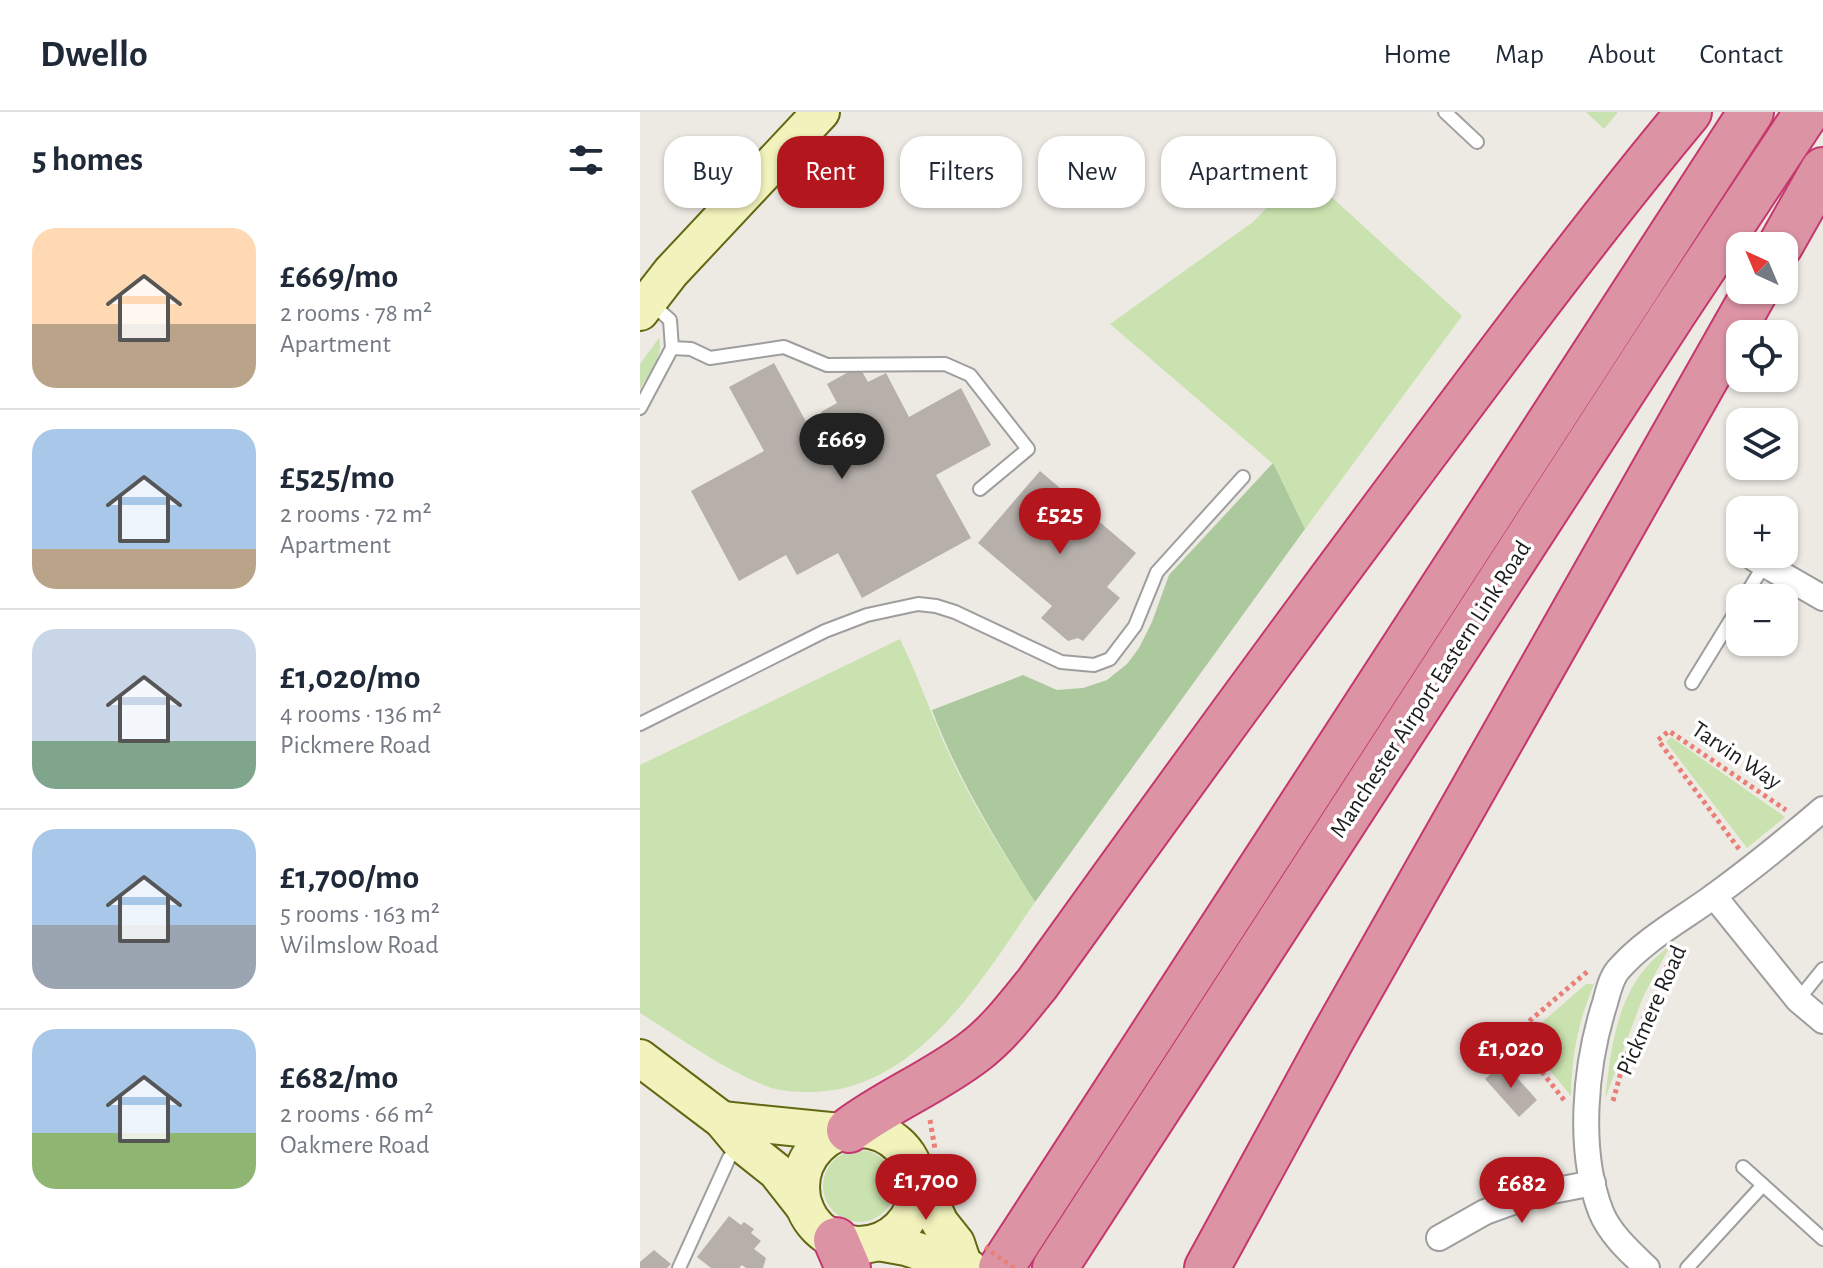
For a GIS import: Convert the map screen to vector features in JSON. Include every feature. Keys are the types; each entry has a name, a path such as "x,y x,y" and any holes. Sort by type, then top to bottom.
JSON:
{"highway":[{"path":"844,1131 881,1106 956,1065 995,1034 1037,984 1251,686 1485,373 1619,197 1689,112"},
{"name":"Manchester Airport Eastern Link Road","path":"979,1262 1751,112"},
{"name":"Manchester Airport Eastern Link Road","path":"1055,1268 1807,112"},
{"path":"1788,232 1823,170"},
{"path":"1207,1268 1333,1037 1748,304"}],"main road":[{"path":"644,306 671,272 821,112"},
{"path":"643,1066 732,1132 776,1171 816,1226 854,1250 979,1262"},
{"path":"732,1132 755,1122 779,1128 867,1129 885,1135 900,1146 940,1223 956,1243 979,1262"},
{"path":"805,1208 800,1190 805,1164 824,1140 844,1131"},
{"path":"854,1250 899,1228 909,1216 915,1202 915,1172"}],"street":[{"path":"1770,568 1823,598"},
{"name":"Pickmere Road","path":"1647,1268 1626,1248 1602,1214 1593,1183 1588,1138 1588,1078 1595,1032 1615,973 1647,941 1714,896 1815,816"},
{"path":"1714,896 1798,1000 1823,1021"},
{"path":"1439,1238 1485,1212 1532,1195 1593,1183"}],"lane":[{"path":"1445,112 1477,142"},
{"path":"640,408 672,348 670,320 644,306"},
{"path":"672,348 691,349 710,358 784,347 827,365 945,364 957,369 970,375 1028,449 980,489"},
{"path":"640,724 825,631 867,615 918,604 955,612 1061,662 1094,665 1110,659 1135,626 1157,572 1243,477"},
{"path":"1692,683 1726,628"},
{"path":"1798,1000 1823,969"},
{"path":"679,1268 729,1158 732,1132"},
{"path":"1743,1167 1823,1239"},
{"path":"1687,1268 1763,1185"}],"path":[{"name":"Tarvin Way","path":"1751,866 1658,740 1669,731 1815,816"},
{"name":"Pickmere Road","path":"1615,973 1588,971 1513,1035 1588,1138 1606,1128 1624,1061 1649,1002 1687,930 1687,914"},
{"path":"979,1262 1014,1268"}],"green space":[{"path":"1586,112 1618,112 1604,129"},
{"path":"1336,201 1462,316 1305,529 1272,463 1110,324 1253,222 1267,208 1336,208"},
{"path":"659,338 658,358 640,389 640,364"},
{"path":"1273,463 1305,529 1035,902 966,785 932,710 1023,675 1057,690 1083,688 1107,680 1127,664 1139,648 1169,575"},
{"path":"900,639 966,787 1035,902 970,995 916,1051 885,1072 851,1086 814,1092 772,1088 718,1062 640,1013 640,765"},
{"path":"1671,737 1785,817 1747,848 1666,742"},
{"path":"1670,946 1643,997 1605,1099 1615,1034 1628,995 1653,960"},
{"path":"1586,984 1594,984 1577,1038 1571,1096 1524,1038"},
{"path":"859,1150 885,1160 895,1186 885,1212 859,1222 833,1212 823,1186 833,1160"}],"building":[{"path":"774,363 823,453 838,444 821,412 837,403 827,384 859,366 868,382 886,373 909,417 961,388 991,445 936,475 971,538 862,598 838,553 797,575 786,555 739,581 691,491 764,451 729,387"},
{"path":"1040,471 1136,553 1107,587 1120,598 1083,641 1078,638 1068,641 1041,618 1052,606 978,543"},
{"path":"1503,1062 1537,1100 1519,1117 1485,1079"},
{"path":"729,1216 741,1225 744,1222 754,1229 751,1233 761,1241 754,1249 766,1258 763,1268 746,1268 742,1265 739,1268 711,1268 697,1257"},
{"path":"654,1250 671,1264 667,1268 640,1268 640,1262"}]}
